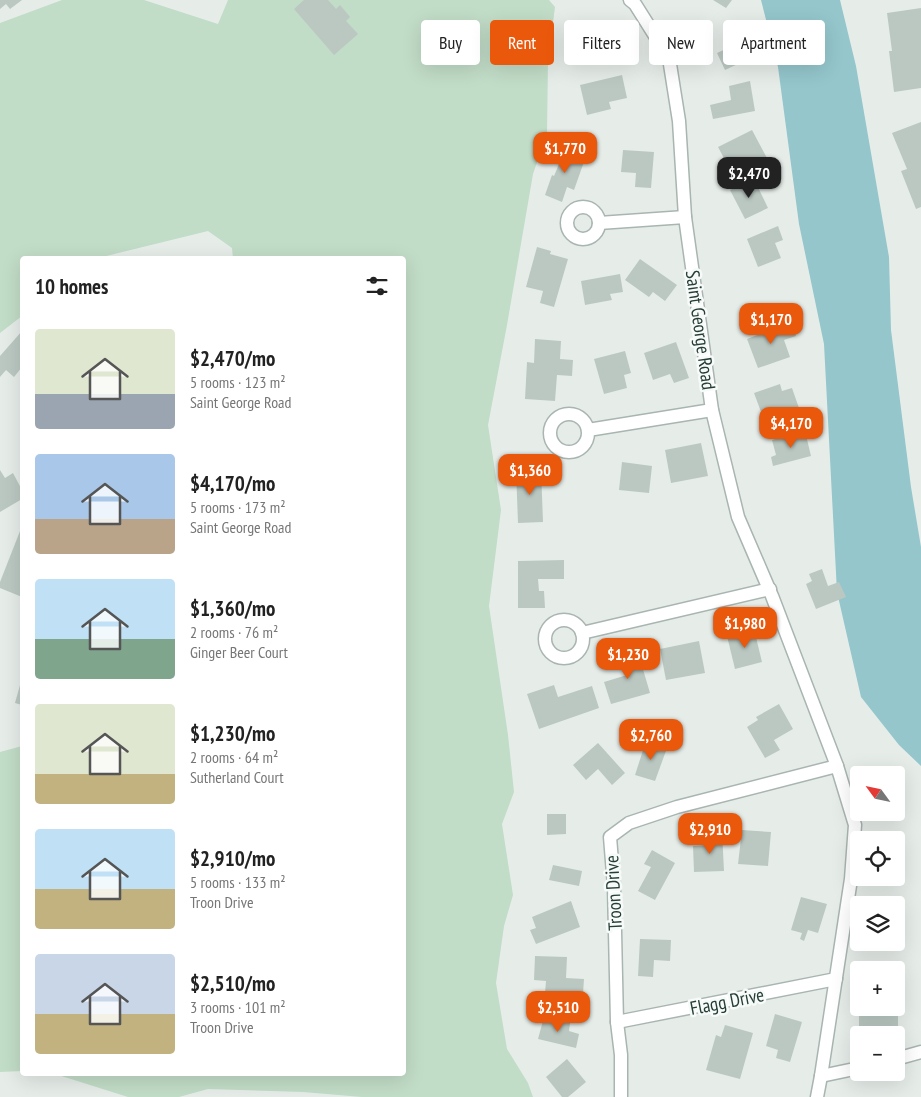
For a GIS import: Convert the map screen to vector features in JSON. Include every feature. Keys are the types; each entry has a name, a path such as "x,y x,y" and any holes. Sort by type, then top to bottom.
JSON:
{"street":[{"name":"Saint George Road","path":"630,0 635,4 669,58 680,122 685,217 712,410 738,517 770,589 837,766 855,825 851,879 817,1097"},
{"path":"599,223 685,217"},
{"path":"588,430 712,410"},
{"path":"582,633 770,589"},
{"name":"Troon Drive","path":"622,1097 622,1055 617,1022 614,886 610,837 628,823 677,807 837,766"},
{"name":"Flagg Drive","path":"617,1022 836,979"},
{"path":"905,1056 921,1052"},
{"path":"821,1076 850,1070"}],"green space":[{"path":"62,0 144,0 218,24 228,0 549,0 555,7 553,20 490,20 490,65 548,65 547,134 533,174 488,425 501,510 489,606 508,735 514,792 502,824 513,895 504,926 496,983 507,1049 528,1083 533,1097 362,1097 303,1092 208,1089 179,1097 128,1097 61,1076 406,1076 406,256 233,256 232,248 208,231 106,256 20,256 20,318 0,333 0,23"},
{"path":"20,747 20,1071 0,1072 0,752"}],"water":[{"path":"761,0 840,0 856,66 889,257 891,330 911,487 921,547 921,766 899,745 861,697 837,592 824,344 799,224 777,65 825,65 825,20 766,20"}],"building":[{"path":"0,0 22,0 10,9 6,4 0,9"},
{"path":"304,0 328,0 336,9 340,5 350,17 346,21 358,34 334,55 294,9"},
{"path":"713,0 732,0 726,8"},
{"path":"921,8 921,88 894,92 889,51 892,51 887,13"},
{"path":"723,50 723,65 736,65 725,70 717,53"},
{"path":"622,75 627,98 609,102 611,109 587,115 580,85"},
{"path":"750,81 755,111 713,119 710,105 731,100 729,86"},
{"path":"921,122 921,207 916,209 901,171 907,169 892,133"},
{"path":"752,130 767,158 733,175 718,147"},
{"path":"563,144 573,147 571,154 585,159 574,190 567,187 562,202 545,195 552,175 554,176 562,157 559,155"},
{"path":"623,150 654,152 651,188 635,187 636,173 621,172"},
{"path":"754,179 768,208 745,219 730,190"},
{"path":"778,226 783,240 775,243 781,258 758,267 747,239"},
{"path":"537,247 551,251 550,254 568,259 554,307 540,303 543,291 526,287"},
{"path":"640,259 677,285 665,301 653,292 649,297 625,280"},
{"path":"620,274 623,292 610,294 612,300 585,305 581,281"},
{"path":"791,322 796,336 784,340 790,357 758,368 747,339"},
{"path":"20,333 20,370 14,377 6,370 0,377 0,356"},
{"path":"535,339 561,341 560,359 573,360 572,376 557,375 555,401 525,399 527,362 534,363"},
{"path":"676,342 689,378 674,383 670,374 653,380 644,353"},
{"path":"625,351 631,373 624,375 627,388 604,394 594,359"},
{"path":"780,384 782,391 792,388 799,408 764,420 754,393"},
{"path":"805,431 811,456 773,466 771,457 776,455 772,440"},
{"path":"701,443 708,476 671,483 665,450"},
{"path":"622,462 652,466 649,493 619,490"},
{"path":"541,469 543,522 518,523 516,470"},
{"path":"0,470 5,478 13,473 20,486 20,500 0,512"},
{"path":"20,531 20,596 0,588 0,582"},
{"path":"564,560 564,579 538,579 539,591 544,591 545,608 518,608 518,561"},
{"path":"822,569 828,586 839,582 846,597 816,609 806,584 812,581 809,574"},
{"path":"754,629 762,662 735,669 727,636"},
{"path":"699,641 705,673 666,680 660,649"},
{"path":"637,649 650,693 611,704 604,682 627,675 620,654"},
{"path":"20,685 20,704 15,703"},
{"path":"554,685 558,697 592,686 599,708 539,729 527,694"},
{"path":"779,704 793,729 774,740 780,750 765,758 747,727 758,720 756,717"},
{"path":"646,741 667,748 655,781 635,775"},
{"path":"598,743 625,773 612,785 598,769 586,780 573,765"},
{"path":"547,814 566,814 566,834 547,835"},
{"path":"742,830 771,832 768,866 738,864"},
{"path":"722,831 724,871 694,872 693,846 713,845 712,832"},
{"path":"652,850 675,863 655,900 638,891 651,867 644,864"},
{"path":"553,865 582,871 579,886 549,880"},
{"path":"801,897 827,904 818,933 808,930 804,941 800,939 802,933 791,930"},
{"path":"571,901 580,927 536,944 530,930 536,928 532,917"},
{"path":"640,939 671,940 670,961 654,960 653,977 638,976"},
{"path":"535,956 567,957 566,978 584,979 583,994 545,993 546,981 534,980"},
{"path":"775,1014 802,1022 790,1062 776,1058 778,1050 766,1046"},
{"path":"859,1016 898,1016 898,1026 859,1026"},
{"path":"544,1017 570,1023 569,1031 579,1034 576,1048 538,1039"},
{"path":"725,1025 753,1033 740,1079 706,1070 716,1035 721,1037"},
{"path":"567,1059 586,1082 568,1097 562,1097 546,1077"}]}
